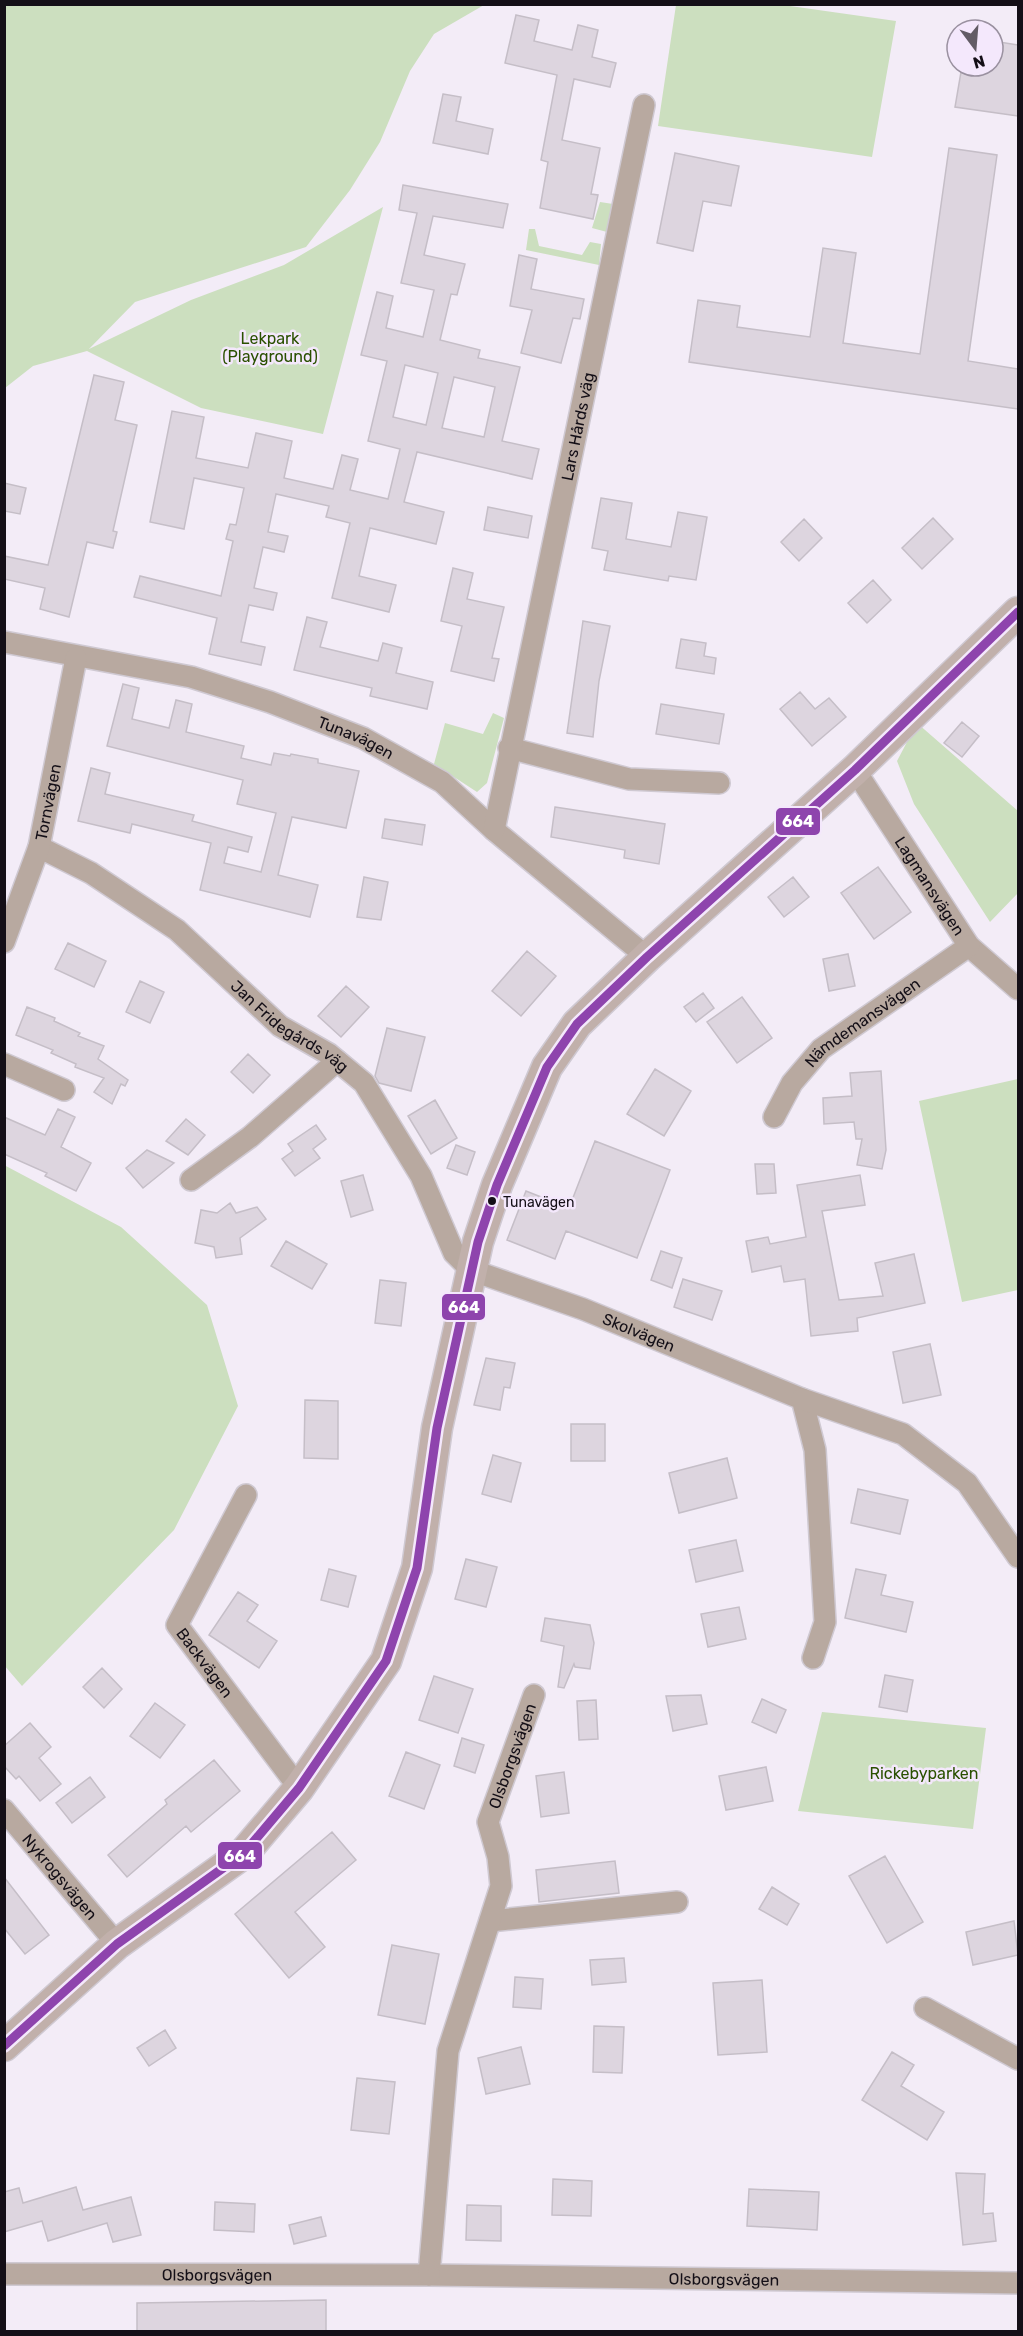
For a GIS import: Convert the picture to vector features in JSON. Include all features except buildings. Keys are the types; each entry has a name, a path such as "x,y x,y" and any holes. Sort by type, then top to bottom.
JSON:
{"street":[{"name":"Lars Hårds väg","path":"494,830 644,105"},
{"path":"4,2046 117,1944 244,1853 299,1788 386,1661 414,1578 437,1428 471,1270 497,1185 547,1067 577,1024 647,957 855,770 1018,612"},
{"name":"Tunavägen","path":"4,642 76,658 191,677 270,702 363,738 442,782 494,830 647,957"},
{"name":"Tornvägen","path":"4,942 39,847 76,658"},
{"path":"510,748 629,778 719,783"},
{"name":"Lagmansvägen","path":"855,770 969,946 1018,989"},
{"name":"Jan Fridegårds väg","path":"39,847 91,873 177,930 280,1026 337,1061 364,1083 421,1176 454,1252 471,1270"},
{"name":"Nämdemansvägen","path":"774,1117 792,1083 821,1049 969,946"},
{"path":"191,1180 250,1137 337,1061"},
{"path":"4,1064 64,1090"},
{"name":"Skolvägen","path":"471,1270 583,1309 802,1399 903,1434 967,1483 1018,1557"},
{"path":"802,1399 815,1450 825,1622 813,1658"},
{"name":"Backvägen","path":"246,1496 177,1625 299,1788"},
{"name":"Olsborgsvägen","path":"429,2275 448,2050 501,1886 498,1857 488,1822 534,1695"},
{"name":"Nykrogsvägen","path":"4,1810 117,1944"},
{"path":"490,1921 677,1902"},
{"path":"925,2008 1018,2059"},
{"name":"Olsborgsvägen","path":"4,2274 429,2275 1018,2283"}],"green space":[{"name":"Lekpark (Playground)","path":"5,4 484,5 434,34 410,71 380,142 350,190 306,247 135,302 89,349 191,300 284,265 383,207 323,434 201,408 87,351 33,366 5,388"},
{"path":"676,5 783,5 896,21 872,157 658,126"},
{"path":"600,202 613,204 607,232 592,228"},
{"path":"529,229 535,229 539,246 582,255 590,242 601,244 599,265 526,250"},
{"path":"493,713 504,718 487,783 477,792 434,764 445,723 483,734"},
{"path":"917,723 1018,811 1018,893 990,922 914,804 897,761"},
{"path":"1018,1079 1018,1290 962,1302 919,1101"},
{"path":"4,1165 121,1227 207,1305 238,1406 174,1530 22,1686 4,1665"},
{"name":"Rickebyparken","path":"822,1712 986,1728 973,1829 798,1811"}],"transit line":[{"name":"664","path":"4,2046 117,1944 244,1853 299,1788 386,1661 417,1568 437,1428 478,1242 497,1185 547,1067 577,1024 647,957 855,770 1018,612"}],"place":[{"name":"Tunavägen","path":"492,1201"}]}
